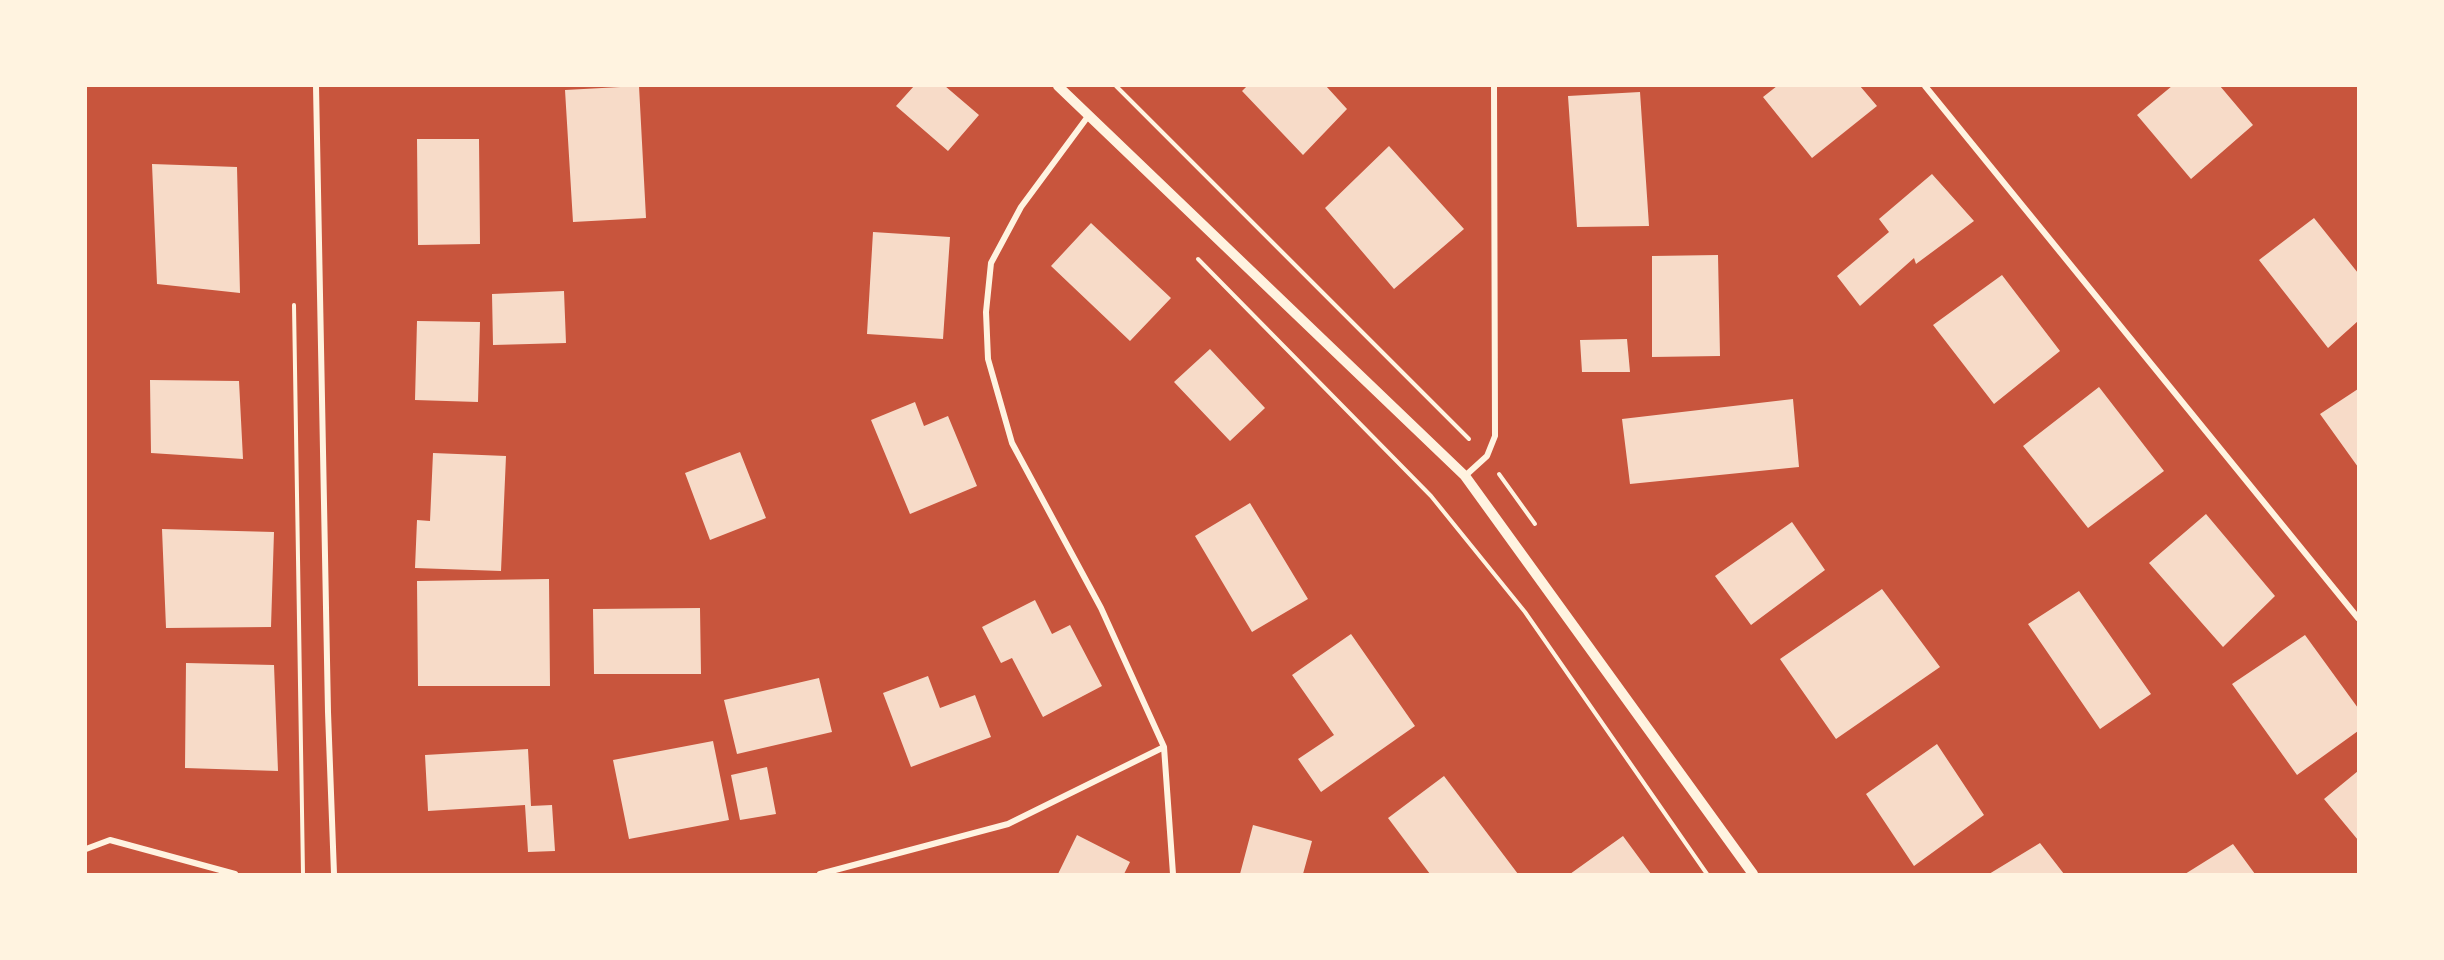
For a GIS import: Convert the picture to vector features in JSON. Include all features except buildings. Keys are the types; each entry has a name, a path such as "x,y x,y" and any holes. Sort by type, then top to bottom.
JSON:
{"street":[{"path":"316,86 327,700 334,874"},
{"path":"1058,86 1090,114 1465,476 1753,874"},
{"path":"1465,476 1487,456 1494,436 1494,86"},
{"path":"1925,86 2358,618"},
{"path":"1090,114 1021,207 991,263 986,312 988,359 1012,443 1101,608 1164,747 1173,874"},
{"path":"820,874 1008,824 1164,747"},
{"path":"86,849 110,840 235,874"}],"path":[{"path":"1191,252 1431,496 1525,612 1707,874"},
{"path":"294,301 303,874"}]}
